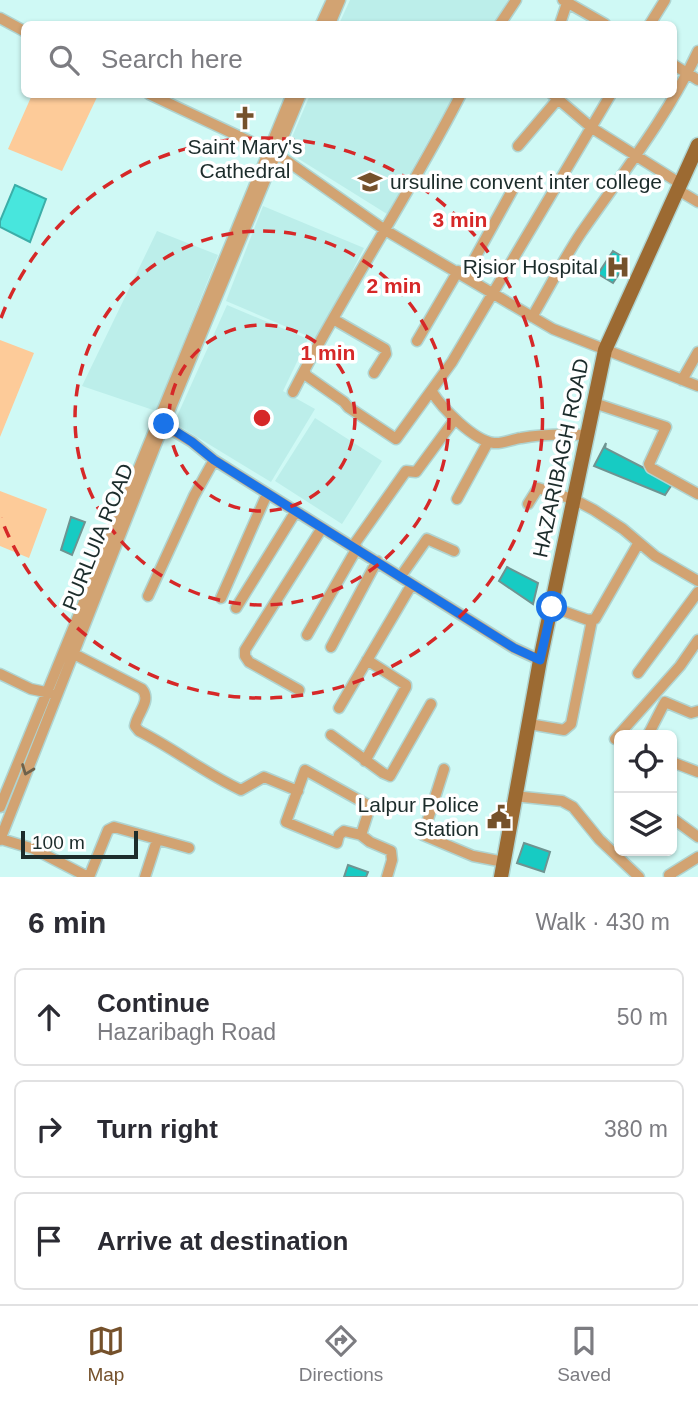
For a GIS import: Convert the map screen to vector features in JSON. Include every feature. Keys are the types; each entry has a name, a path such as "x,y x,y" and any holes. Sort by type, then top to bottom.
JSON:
{"main road":[{"name":"HAZARIBAGH ROAD","path":"501,877 540,660 605,350 698,145"}],"street":[{"path":"322,21 332,0"},
{"path":"331,21 340,0"},
{"path":"502,21 516,0"},
{"path":"652,21 665,0"},
{"path":"561,21 566,1 600,21"},
{"path":"0,18 21,29"},
{"path":"677,90 698,51"},
{"path":"677,67 698,80"},
{"path":"158,98 273,152 385,230 553,329 698,386"},
{"name":"PURLUIA ROAD","path":"273,152 291,98"},
{"name":"PURLUIA ROAD","path":"0,840 3,810 160,423 273,152 299,98"},
{"path":"293,392 353,281 385,230 459,98"},
{"path":"518,146 554,98"},
{"path":"556,98 592,128 698,202"},
{"path":"304,371 348,407 396,439 452,362 609,98"},
{"path":"532,317 579,236 635,157 672,98"},
{"path":"417,341 462,274 513,189"},
{"path":"333,319 385,349 386,354 374,373"},
{"path":"682,380 698,352"},
{"path":"432,392 455,419 488,442 497,443 541,435 587,435"},
{"path":"594,403 666,427 649,464 651,468 698,494"},
{"path":"307,635 355,547 406,471 416,472 455,419"},
{"path":"160,423 267,494 514,648 540,660"},
{"name":"PURLUIA ROAD","path":"52,694 72,653 160,423"},
{"path":"457,499 488,442"},
{"path":"148,596 194,496 214,460"},
{"path":"528,503 538,488 575,500 623,529 638,544 666,563 698,581"},
{"path":"221,598 267,494"},
{"path":"236,608 296,512"},
{"path":"299,690 249,662 245,650 322,528"},
{"path":"401,576 427,539 454,551"},
{"path":"529,724 564,730 571,724 592,620 617,583 638,544"},
{"path":"331,647 377,561"},
{"path":"339,708 412,584"},
{"path":"638,673 698,592"},
{"path":"552,607 592,620"},
{"path":"623,730 680,666 698,640"},
{"path":"72,653 142,689 146,700 135,720 135,726 207,774 241,790 264,777 298,791"},
{"path":"365,761 406,687 367,660"},
{"path":"0,674 31,690 52,694"},
{"path":"651,730 665,702 691,713 698,712"},
{"path":"331,735 390,776 431,704"},
{"path":"677,764 698,772"},
{"path":"444,769 423,835 478,858 503,862"},
{"path":"361,835 369,810 366,804 305,770 286,822 337,843 344,831 361,835 391,851 392,860 387,877"},
{"path":"514,796 562,801 573,807 599,839 639,877"},
{"path":"677,822 698,837"},
{"path":"0,840 34,849 89,877 108,830 114,827 189,848"},
{"path":"145,877 157,840"},
{"path":"671,877 669,875 698,857"}],"shaded area":[{"path":"350,0 508,0 496,21 340,21"},
{"path":"31,98 97,98 62,171 8,149"},
{"name":"ursuline convent inter college","path":"308,98 452,98 387,214 286,151"},
{"path":"263,206 364,248 317,340 226,301"},
{"path":"157,231 218,255 156,411 82,386"},
{"path":"227,305 308,339 283,391 315,409 271,482 174,423"},
{"path":"0,340 34,353 0,437"},
{"path":"315,418 382,461 342,524 275,481"},
{"path":"0,491 47,509 29,558 0,546"}],"water":[{"path":"15,185 46,199 30,242 0,227"}],"building":[{"path":"613,251 628,260 613,283 598,274"},
{"path":"606,443 605,448 673,483 665,495 594,466"},
{"path":"71,517 85,522 72,555 61,550"},
{"path":"507,567 538,583 533,604 499,581"},
{"path":"524,843 550,852 544,872 517,863"},
{"path":"348,865 368,872 366,877 344,877"}],"place":[{"name":"Saint Mary's Cathedral","path":"245,118"},
{"name":"ursuline convent inter college","path":"370,182"},
{"name":"Rjsior Hospital","path":"618,267"},
{"name":"Lalpur Police Station","path":"499,817"}],"route":[{"path":"164,424 267,494 514,648 540,660 552,607"}]}
